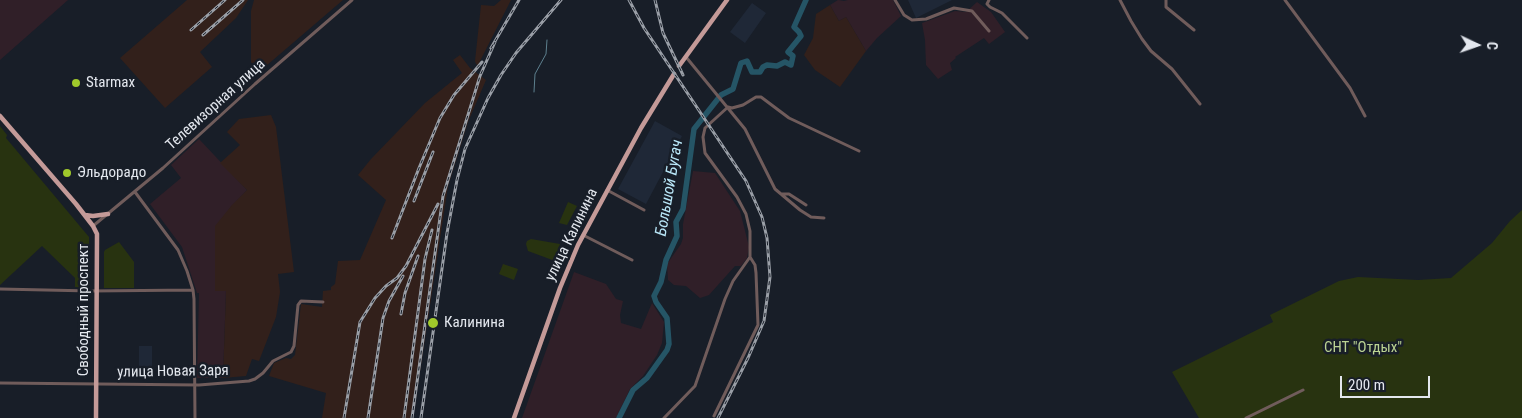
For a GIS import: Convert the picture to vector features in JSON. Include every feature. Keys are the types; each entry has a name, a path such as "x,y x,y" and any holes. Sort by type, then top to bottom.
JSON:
{"main road":[{"name":"улица Калинина","path":"514,418 560,288 583,235 642,128 677,70 727,0"},
{"name":"Свободный проспект","path":"0,116 84,215 97,234 96,418"},
{"path":"84,215 108,214"}],"street":[{"name":"Телевизорная улица","path":"93,226 135,192 352,0"},
{"path":"895,0 904,14 912,20 926,19 954,8 972,11 989,31"},
{"path":"989,0 987,4 1002,13 1026,38"},
{"path":"1120,0 1151,51 1172,69 1200,104"},
{"path":"1166,0 1166,7 1194,30"},
{"path":"1285,0 1350,88 1365,116"},
{"path":"686,57 745,129 775,189 810,217 824,218"},
{"path":"728,106 732,108 743,105 756,97 761,97 789,118 859,151"},
{"path":"714,416 758,325 756,273 755,265 750,257 750,231 746,214 737,197 706,153 703,137 705,128 728,106"},
{"path":"608,190 644,210"},
{"path":"135,192 178,250 193,290 195,418"},
{"path":"780,194 789,194 806,205"},
{"path":"583,235 632,260"},
{"path":"664,418 695,386 725,299 733,281 750,257"},
{"path":"0,289 193,290"},
{"name":"улица Новая Заря","path":"0,383 194,385 224,384 255,379 273,361 291,352 294,346 298,304 301,301 323,302"},
{"path":"1246,418 1303,390"}],"shaded area":[{"path":"0,0 68,0 0,60"},
{"path":"187,0 248,0 236,18 200,52 212,67 165,108 120,58"},
{"path":"254,0 343,0 259,72 251,62 251,11"},
{"path":"501,0 511,0 478,65 475,61 481,5 494,6"},
{"path":"838,0 893,0 901,16 866,51 846,17 839,21 830,5"},
{"path":"908,0 952,0 916,18"},
{"path":"977,2 991,12 1005,32 989,44 984,38 955,57 950,63 952,70 938,79 926,65 922,23 955,11 966,12"},
{"path":"752,3 766,13 745,43 730,32"},
{"path":"830,5 839,21 846,17 866,51 840,87 815,70 804,55 813,38 816,14"},
{"path":"460,55 470,68 486,80 468,122 448,186 413,418 322,418 326,393 269,376 274,363 286,358 291,359 295,355 301,304 322,307 323,291 331,290 331,287 335,284 338,261 360,260 386,200 358,175 425,103 462,73 453,60"},
{"path":"271,115 276,127 294,272 278,274 280,292 276,317 259,361 252,359 246,376 223,378 226,291 215,291 215,226 247,190 220,163 240,145 227,132 239,119"},
{"path":"655,121 682,136 646,204 618,189"},
{"path":"199,139 247,190 229,209 215,291 226,291 223,378 197,378 199,293 197,293 182,247 150,204 181,178 171,165"},
{"path":"693,171 715,173 740,211 749,247 747,258 741,266 735,266 709,295 700,298 686,286 674,285 668,280 667,264 683,238 683,224"},
{"path":"574,272 606,284 616,299 623,301 620,315 621,323 641,329 652,303 664,322 662,343 657,355 643,376 630,389 616,418 522,418"},
{"path":"139,346 152,346 152,367 139,367"}],"green space":[{"path":"0,126 7,135 6,138 89,237 89,288 75,287 75,278 42,246 0,285"},
{"path":"568,202 577,206 567,225 559,223"},
{"name":"СНТ \"Отдых\"","path":"1522,210 1522,418 1199,418 1172,372 1273,322 1270,315 1339,281 1358,277 1418,280 1451,278 1492,243"},
{"path":"531,239 560,244 555,261 528,251 526,244"},
{"path":"119,242 134,262 134,288 104,288 104,252"},
{"path":"503,264 518,269 514,280 499,274"}],"waterway":[{"name":"Большой Бугач","path":"619,418 633,390 647,378 667,350 669,344 667,318 654,296 661,282 666,260 677,236 676,222 683,209 694,129 721,95 733,89 741,63 747,61 752,72 760,72 767,65 777,66 785,62 791,65 793,56 788,52 801,36 794,27 806,0"},
{"path":"534,92 535,74 546,54 547,40"}],"railway":[{"path":"191,30 225,0"},
{"path":"203,35 243,0"},
{"path":"491,48 519,0"},
{"path":"421,418 447,233 465,149 488,98 501,75 516,53 561,0"},
{"path":"629,0 644,28 746,181 762,217 767,238 770,277 764,321 718,418"},
{"path":"655,0 663,33 683,75"},
{"path":"412,418 443,196 480,76 495,42"},
{"path":"392,238 440,118 454,95 482,62"},
{"path":"414,201 433,152"},
{"path":"344,418 360,322 375,298 397,278 406,266 438,204"},
{"path":"404,418 425,259 432,230"},
{"path":"401,314 405,293 418,256"},
{"path":"368,418 383,318 389,301 403,276"}],"place":[{"name":"Starmax","path":"76,83"},
{"name":"Эльдорадо","path":"67,173"},
{"name":"Калинина","path":"433,323"}]}
